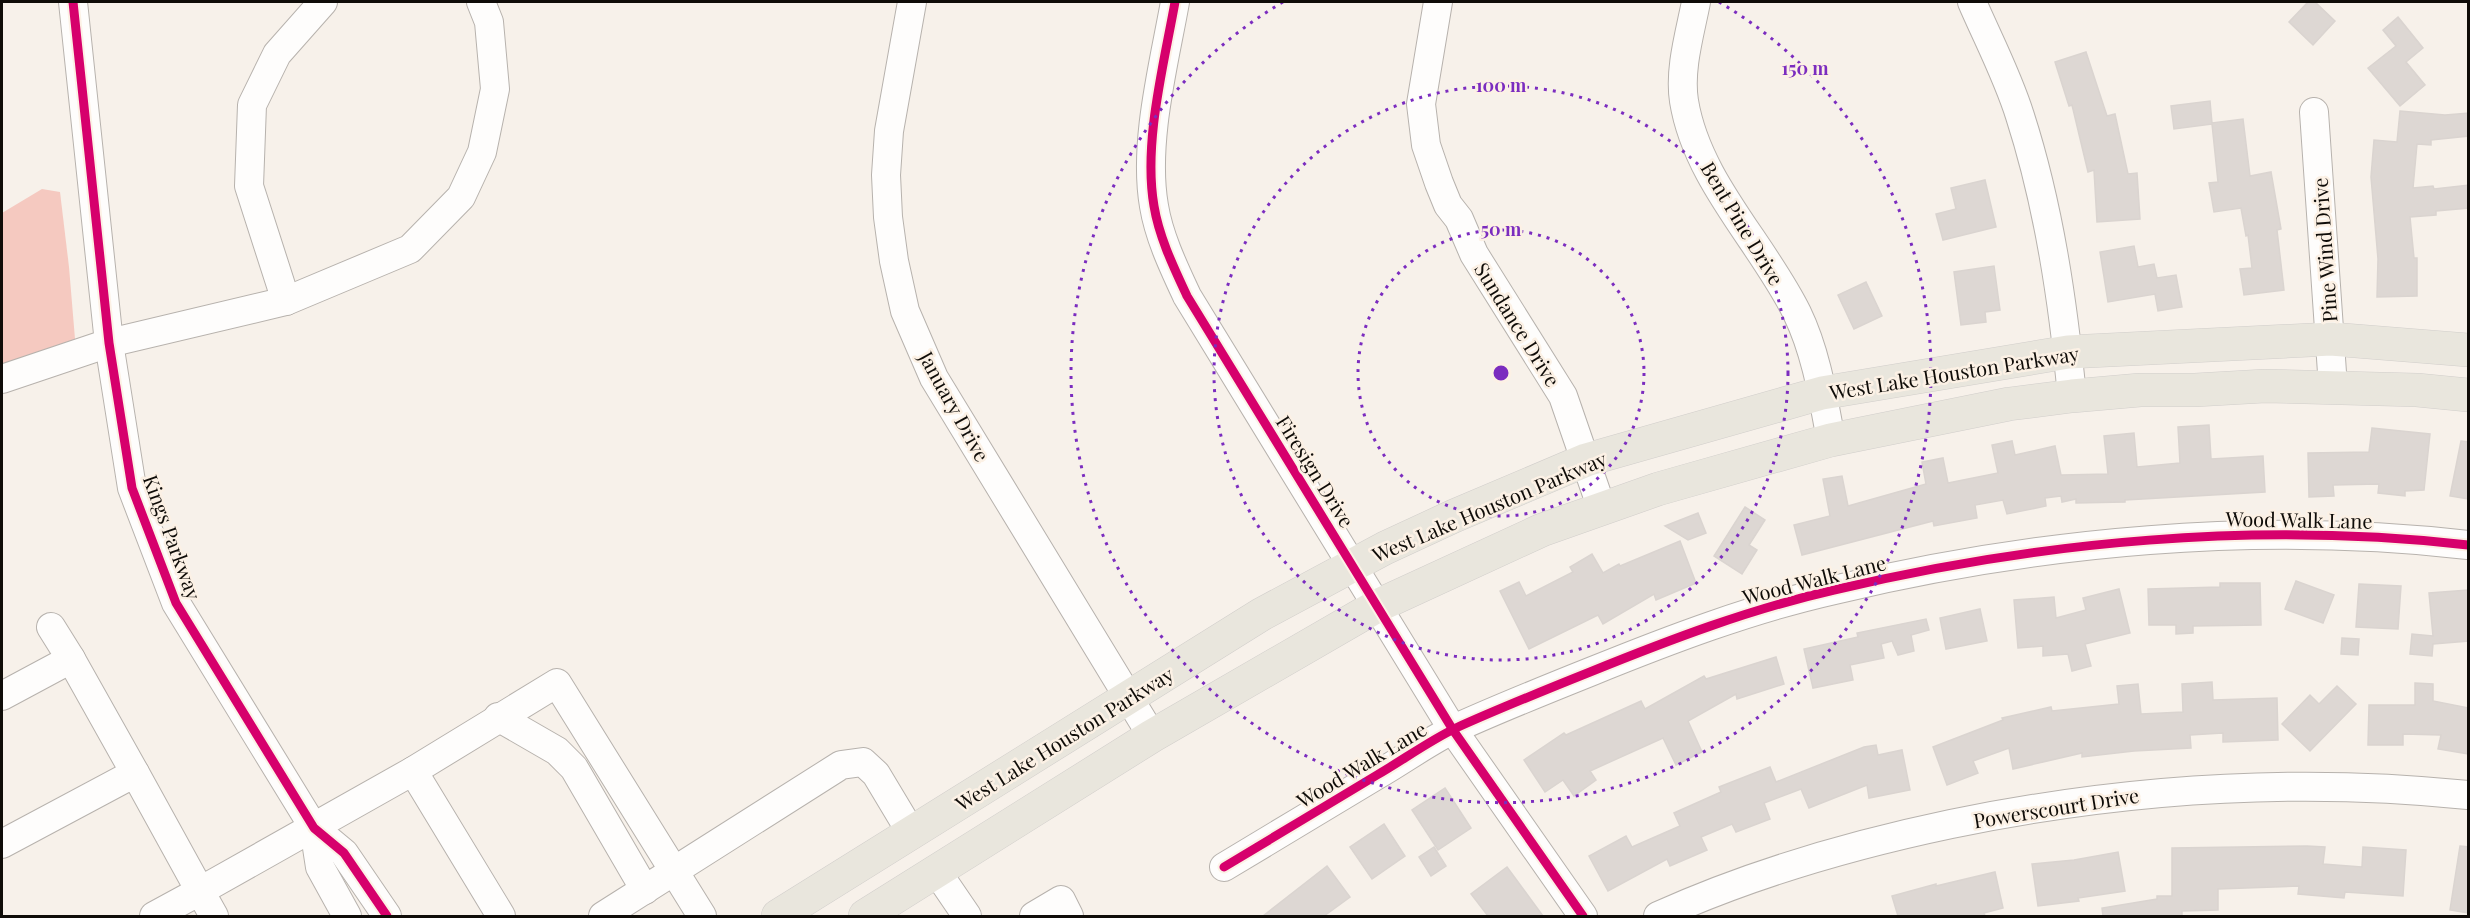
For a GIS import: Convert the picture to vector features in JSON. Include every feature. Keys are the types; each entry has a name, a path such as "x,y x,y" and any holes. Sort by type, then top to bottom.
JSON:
{"main road":[{"name":"West Lake Houston Parkway","path":"778,916 1262,614 1352,564 1454,516 1586,460 1822,393 2068,352 2331,339 2469,350"},
{"name":"West Lake Houston Parkway","path":"865,916 1152,736 1377,606 1542,530 1658,489 1831,440 2008,404 2072,396 2140,390 2333,387 2417,390 2469,395"},
{"path":"912,834 937,872"}],"street":[{"name":"Kings Parkway","path":"73,2 109,343 132,488 176,603 314,828 344,853 387,916"},
{"path":"286,301 249,186 252,105 277,54 323,2"},
{"path":"2,379 109,343 286,301 410,249 461,197 482,152 495,89 489,22 481,2"},
{"name":"January Drive","path":"912,2 889,131 886,175 893,250 906,311 934,378 1152,736"},
{"name":"Firesign Drive","path":"1175,2 1159,89 1150,166 1154,207 1169,258 1187,296 1454,730 1583,916"},
{"name":"Sundance Drive","path":"1438,2 1421,104 1426,145 1439,183 1449,205 1459,219 1474,254 1563,396 1602,509"},
{"name":"Bent Pine Drive","path":"1695,2 1683,72 1684,100 1692,130 1707,169 1796,312 1811,348 1831,440"},
{"path":"1972,2 2020,115 2044,203 2068,352 2072,396"},
{"name":"Pine Wind Drive","path":"2314,112 2333,387"},
{"name":"Wood Walk Lane","path":"1224,867 1454,730 1657,645 1742,616 1831,590 1950,565 2069,548 2200,536 2310,536 2433,541 2469,545"},
{"path":"51,627 214,916"},
{"path":"2,696 71,659"},
{"path":"154,916 413,771 557,683 702,916"},
{"path":"498,717 556,751 574,768 645,890"},
{"path":"603,916 841,765 863,762 876,774 912,834"},
{"path":"413,771 501,916"},
{"path":"2,844 135,773"},
{"name":"Powerscourt Drive","path":"1658,916 1754,878 1852,847 2000,814 2101,798 2251,787 2356,787 2469,795"},
{"name":"Kings Parkway","path":"314,828 320,867 347,916"},
{"path":"937,872 967,916"},
{"path":"1034,916 1061,900 1069,916"}],"shaded area":[{"path":"42,189 60,192 75,339 2,366 2,213"}],"building":[{"path":"2308,2 2315,2 2335,21 2313,45 2289,22"},
{"path":"2398,17 2423,48 2406,62 2425,85 2400,106 2368,68 2396,46 2383,30"},
{"path":"2086,52 2107,116 2115,114 2128,174 2137,173 2140,219 2097,222 2094,170 2088,172 2072,105 2069,106 2055,62"},
{"path":"2210,101 2212,123 2243,119 2250,176 2271,172 2281,229 2277,230 2284,290 2244,295 2240,269 2252,268 2248,235 2246,236 2241,208 2214,212 2209,183 2218,182 2212,124 2174,129 2171,106"},
{"path":"2400,111 2445,115 2469,113 2469,136 2431,140 2431,145 2417,144 2413,188 2433,186 2434,189 2469,185 2469,208 2436,211 2436,215 2410,217 2414,258 2417,258 2417,296 2377,297 2378,259 2371,177 2374,140 2397,142"},
{"path":"1985,180 1996,227 1943,240 1936,214 1956,209 1951,188"},
{"path":"2134,246 2138,267 2154,264 2157,278 2176,275 2182,307 2158,311 2155,294 2108,302 2100,252"},
{"path":"1994,266 2000,310 1985,312 1986,322 1961,325 1954,272"},
{"path":"1866,282 1882,316 1854,329 1838,295"},
{"path":"2209,425 2211,459 2263,456 2265,492 2125,500 2125,502 2076,503 2076,499 2062,502 2061,496 2045,498 2046,506 2007,514 2003,500 1975,505 1977,518 1934,526 1933,521 1802,555 1794,525 1830,516 1823,479 1842,476 1848,506 1926,484 1922,462 1943,458 1948,483 1998,473 1992,445 2012,441 2015,455 2055,446 2061,475 2108,474 2104,436 2134,433 2137,467 2180,463 2178,427"},
{"path":"2372,428 2430,434 2424,490 2405,491 2405,496 2378,493 2379,484 2333,485 2334,496 2309,497 2308,453 2369,452"},
{"path":"2461,441 2469,442 2469,499 2450,496"},
{"path":"1745,507 1765,520 1749,545 1757,550 1742,574 1714,556"},
{"path":"1698,513 1706,533 1688,540 1665,526"},
{"path":"1680,541 1696,583 1656,600 1654,594 1603,624 1598,615 1529,649 1500,591 1519,582 1526,596 1573,572 1570,567 1592,554 1603,573 1619,564 1620,566"},
{"path":"2296,581 2334,595 2323,623 2285,609"},
{"path":"2220,583 2260,583 2261,625 2193,626 2193,633 2176,634 2176,625 2149,625 2148,589 2220,587"},
{"path":"2359,584 2401,586 2398,629 2356,627"},
{"path":"2119,589 2130,633 2085,644 2091,666 2072,671 2068,654 2043,656 2043,646 2018,648 2014,600 2054,597 2056,618 2086,610 2083,598"},
{"path":"2468,590 2469,641 2433,644 2432,656 2410,654 2412,634 2433,636 2429,593"},
{"path":"1980,609 1987,641 1946,649 1940,618"},
{"path":"1926,619 1929,630 1911,635 1914,651 1898,655 1892,641 1881,644 1884,658 1850,665 1853,680 1813,688 1804,649 1858,637 1857,633"},
{"path":"2342,638 2359,639 2358,655 2341,654"},
{"path":"1776,657 1784,684 1737,699 1736,694 1688,721 1702,752 1676,765 1663,738 1590,771 1596,780 1574,796 1563,780 1545,792 1524,760 1564,733 1566,735 1641,701 1645,709 1704,676 1706,679"},
{"path":"2212,682 2213,700 2277,698 2278,740 2223,742 2223,733 2190,735 2191,748 2082,757 2082,753 2013,769 2009,748 1973,761 1978,773 1947,785 1933,747 2003,720 2002,718 2051,707 2052,711 2119,704 2117,686 2138,684 2141,714 2183,712 2182,684"},
{"path":"2415,683 2433,684 2433,701 2469,708 2469,754 2438,749 2441,735 2403,734 2403,745 2368,745 2369,705 2415,705"},
{"path":"2337,686 2356,704 2310,751 2282,724 2310,695 2319,704"},
{"path":"1876,745 1878,755 1902,750 1910,790 1869,798 1867,785 1809,808 1801,789 1764,803 1770,819 1736,832 1732,824 1701,837 1707,850 1670,866 1667,859 1608,891 1589,856 1626,836 1632,847 1680,826 1674,813 1721,792 1719,787 1770,767 1776,782 1864,747"},
{"path":"1445,788 1471,828 1438,850 1412,810"},
{"path":"1384,824 1405,856 1372,879 1350,847"},
{"path":"2460,846 2469,847 2469,913 2450,910"},
{"path":"1434,847 1446,866 1431,876 1419,857"},
{"path":"2325,847 2323,864 2362,867 2363,847 2406,850 2403,896 2345,892 2344,898 2298,894 2299,886 2218,889 2218,910 2182,911 2182,916 2103,916 2102,908 2157,899 2157,896 2172,896 2172,848"},
{"path":"2118,852 2125,891 2078,898 2079,901 2038,906 2032,864 2074,860"},
{"path":"1327,866 1350,897 1324,916 1263,916"},
{"path":"1507,867 1543,916 1488,916 1471,894"},
{"path":"1995,872 2003,908 1984,913 1985,916 1898,916 1892,896"}],"cycle path":[{"path":"73,2 109,343 132,488 176,603 314,828 344,853 387,916"},
{"path":"1175,2 1156,104 1151,182 1156,218 1177,274 1187,296 1453,730 1583,916"},
{"path":"1224,867 1456,728 1620,660 1772,606 1912,573 1990,559 2149,540 2309,535 2389,538 2468,545"}]}
